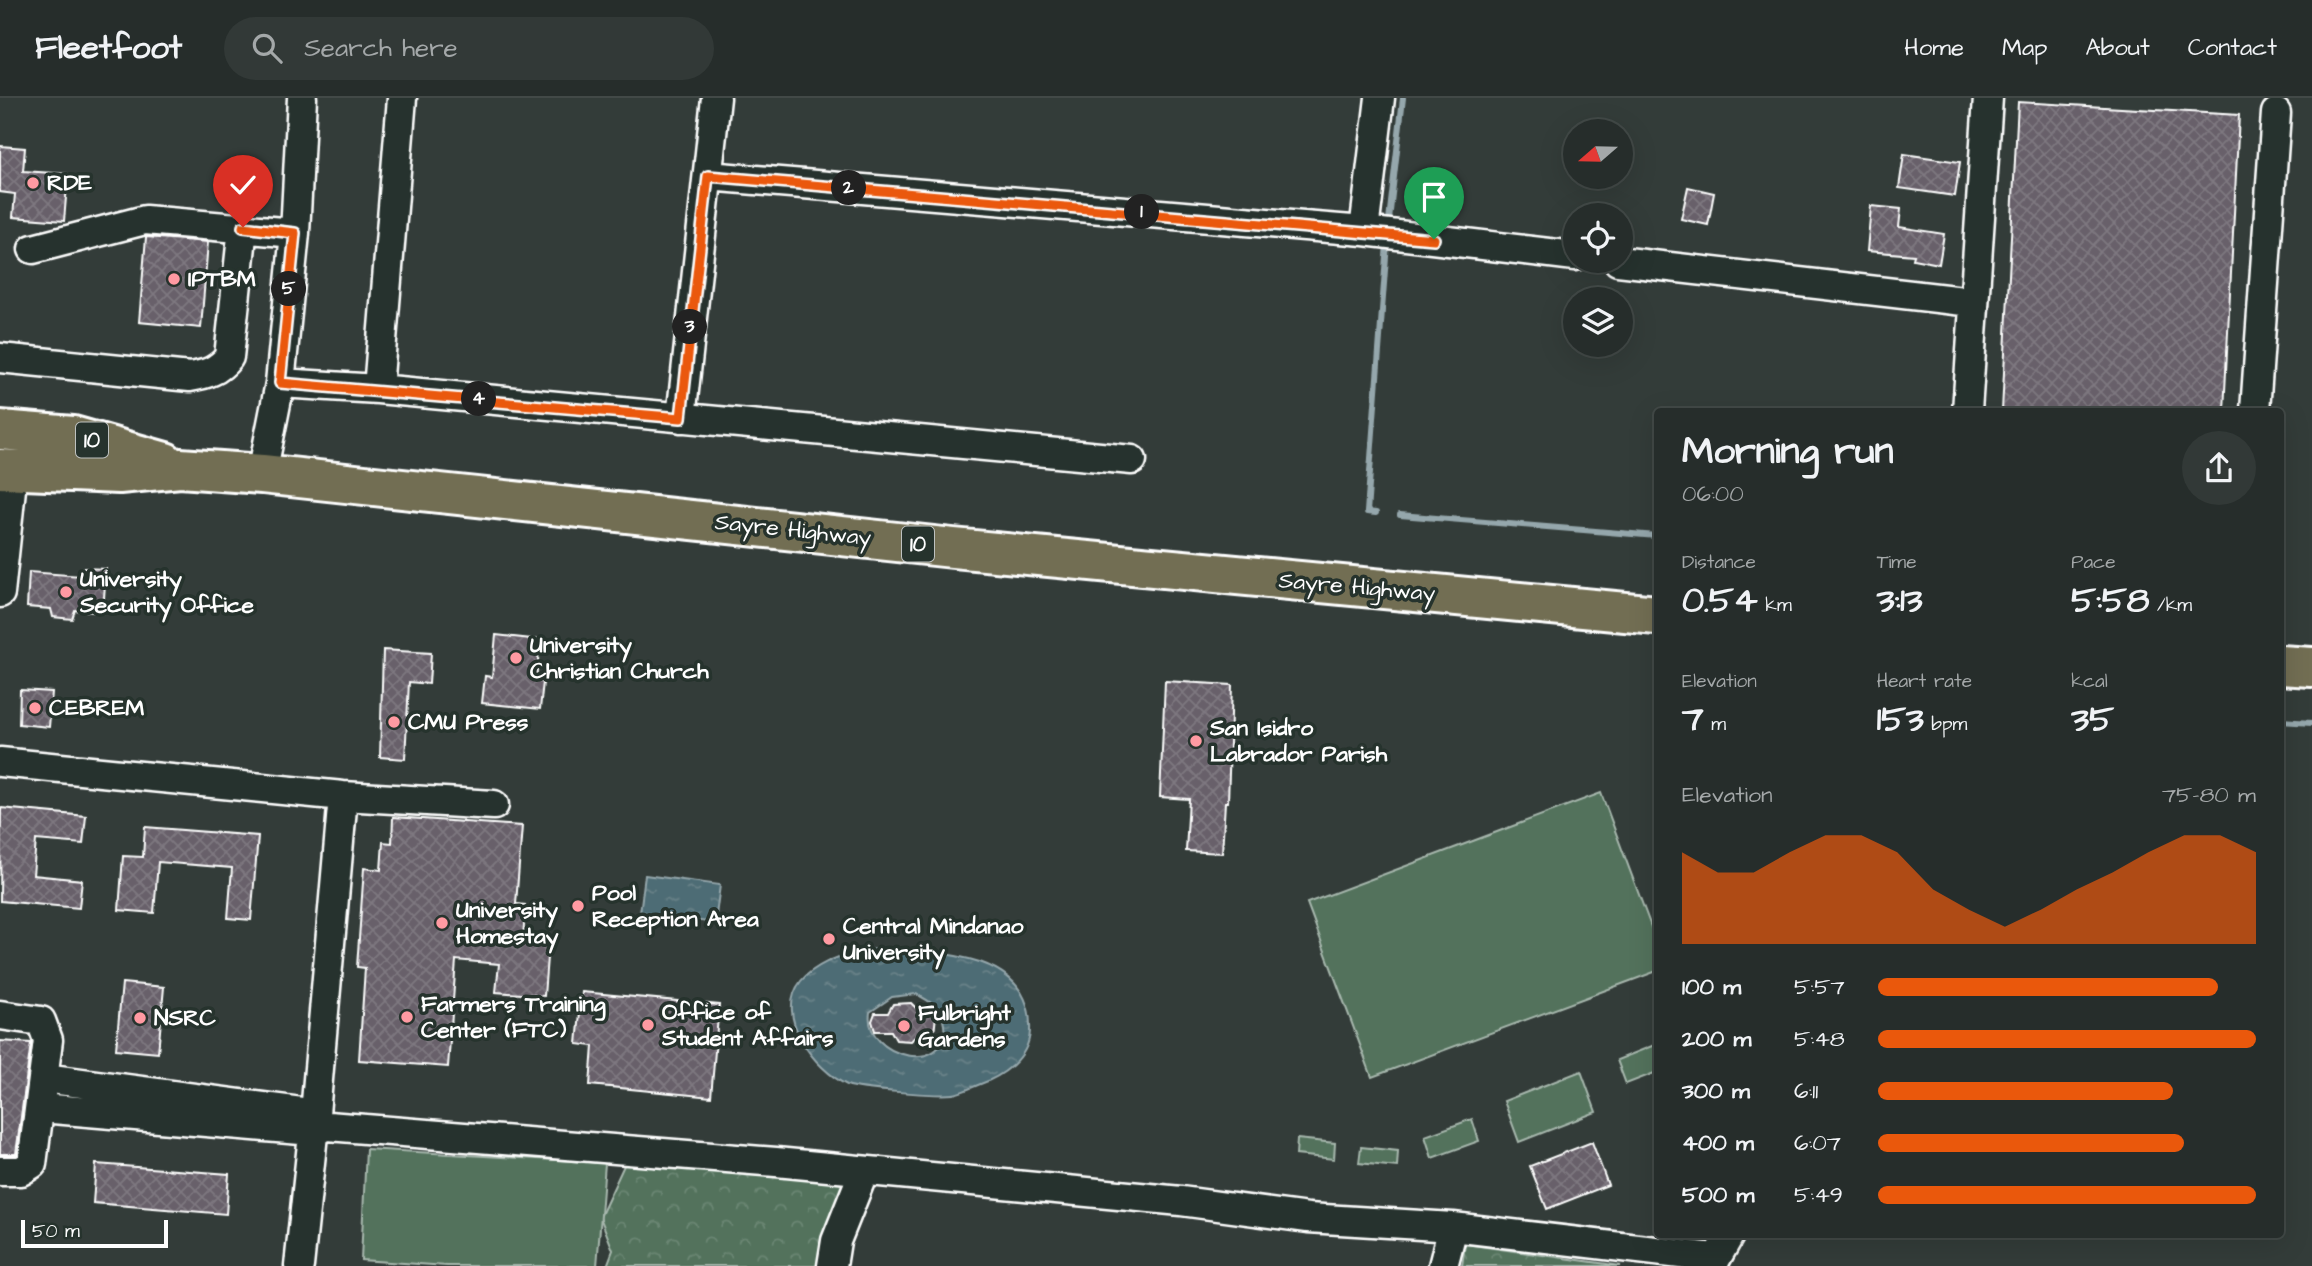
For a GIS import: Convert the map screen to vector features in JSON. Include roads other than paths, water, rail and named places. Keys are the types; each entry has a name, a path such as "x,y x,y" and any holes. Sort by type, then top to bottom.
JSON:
{"highway":[{"name":"Sayre Highway","path":"0,430 74,436 135,452 180,468"},
{"path":"18,470 50,462 53,452 43,433"},
{"name":"Sayre Highway","path":"18,470 119,474 180,468 262,474 953,548 1654,615"},
{"path":"2284,665 2312,667"}],"street":[{"path":"262,474 280,383 295,233 302,98"},
{"path":"378,390 402,98"},
{"path":"681,418 716,98"},
{"path":"1364,231 1380,98"},
{"path":"1967,408 1987,98"},
{"path":"2255,408 2276,113"},
{"path":"708,176 1364,231 1563,255"},
{"path":"33,248 145,220 295,233"},
{"path":"0,358 190,377 207,374 221,367 229,357 243,227"},
{"path":"1633,263 1972,302"},
{"path":"280,383 1132,460"},
{"path":"0,593 18,470"},
{"path":"0,762 343,796 494,806"},
{"path":"299,1266 319,1123 343,796"},
{"path":"0,1016 41,1021 48,1040 32,1164 21,1171 0,1171"},
{"path":"44,1078 319,1123"},
{"path":"41,1108 319,1123 864,1171 1181,1201 1308,1219 1453,1227 1713,1262 1728,1238"},
{"path":"832,1266 836,1241 864,1171"},
{"path":"1443,1266 1453,1227"}],"water":[{"path":"645,875 720,885 715,923 640,913"},
{"path":"862,949 942,954 969,959 994,968 1014,982 1026,1003 1030,1031 1025,1050 1004,1072 987,1082 956,1093 867,1089 847,1085 835,1078 811,1055 802,1040 792,1010 794,995 801,981 814,969","holes":["916,994 934,1006 941,1014 944,1025 943,1041 934,1051 922,1056 892,1050 880,1041 871,1028 870,1012 892,997"]}],"waterway":[{"path":"1389,220 1403,98"},
{"path":"1376,513 1367,512 1387,243"},
{"path":"1400,515 1654,536"},
{"path":"2284,721 2312,723"}],"place":[{"name":"RDE","path":"33,183"},
{"name":"IPTBM","path":"174,279"},
{"name":"University Security Office","path":"66,592"},
{"name":"University Christian Church","path":"516,658"},
{"name":"CEBREM","path":"35,708"},
{"name":"CMU Press","path":"394,722"},
{"name":"San Isidro Labrador Parish","path":"1196,741"},
{"name":"Pool Reception Area","path":"578,906"},
{"name":"University Homestay","path":"442,923"},
{"name":"Central Mindanao University","path":"829,939"},
{"name":"Farmers Training Center (FTC)","path":"407,1017"},
{"name":"NSRC","path":"140,1018"},
{"name":"Office of Student Affairs","path":"648,1025"},
{"name":"Fulbright Gardens","path":"904,1026"}]}
